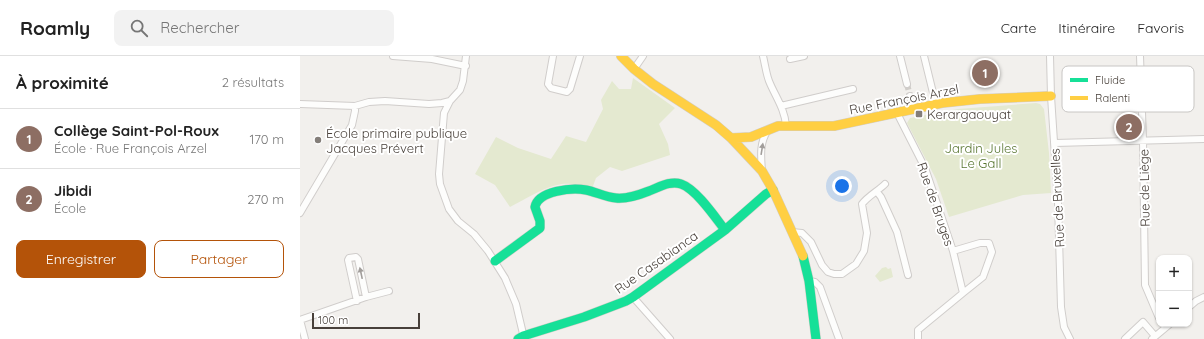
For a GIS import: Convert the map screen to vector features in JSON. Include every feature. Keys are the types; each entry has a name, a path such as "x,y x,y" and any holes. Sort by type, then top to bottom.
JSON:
{"street":[{"path":"393,56 432,59 466,66"},
{"path":"466,56 466,66 460,90 450,101 444,113 438,174 443,194 449,209 458,221 474,234 488,251 505,278 516,304 522,338"},
{"path":"553,56 548,84 551,88 566,92 570,88 580,56"},
{"path":"621,56 634,69 653,84 711,122 731,138 762,171 773,190 803,255 809,281 816,339"},
{"path":"634,69 643,56"},
{"path":"763,56 769,80 786,120 786,126"},
{"path":"790,59 804,56"},
{"path":"900,56 907,84"},
{"path":"924,56 936,105"},
{"name":"Rue de Bruxelles","path":"1050,56 1058,203 1061,307 1064,327 1070,339"},
{"name":"Rue de Liège","path":"1140,56 1140,66"},
{"path":"781,106 853,88"},
{"path":"910,96 913,110"},
{"name":"Rue François Arzel","path":"731,138 748,138 778,126 834,126 936,105 980,99 1051,96"},
{"path":"300,104 355,106 369,102 385,101 435,104 450,101"},
{"path":"435,104 444,113"},
{"path":"300,212 352,125 355,106"},
{"name":"Rue de Liège","path":"1142,112 1145,285 1156,311"},
{"name":"Rue de Bruges","path":"897,113 926,168 953,251 963,293"},
{"path":"762,171 760,153 765,135 770,128"},
{"path":"1054,143 1204,139"},
{"path":"495,261 540,228 541,224 534,207 538,201 547,195 558,191 574,189 587,190 616,198 644,193 675,183 681,184 693,192 725,230"},
{"path":"792,232 802,233 810,242 822,265 828,272 842,274 856,264 864,251 867,233 862,204 885,184"},
{"name":"Rue Casabianca","path":"522,338 584,317 634,297 725,230 766,194 773,190"},
{"path":"877,192 881,197 897,232 908,275"},
{"name":"Rue de Bruges","path":"918,339 918,330 983,277 992,248 990,244 980,243 953,251"},
{"path":"357,301 348,260 349,258 356,257 358,259 366,297"},
{"path":"809,281 815,282 820,287 839,339"},
{"path":"305,339 300,320 366,297 389,291"},
{"path":"634,297 670,339"},
{"path":"1192,304 1204,297"},
{"path":"1125,339 1143,322 1154,338 1164,327"}],"green space":[{"path":"633,78 675,108 659,124 668,144 670,155 622,171 610,167 596,178 593,186 562,184 541,190 510,207 495,185 475,174 496,137 518,148 551,159 566,136 586,142 603,109 601,100 612,81 619,89 631,89"},
{"name":"Jardin Jules Le Gall","path":"1036,103 1040,104 1044,109 1049,153 1051,193 1023,195 949,217 936,179 907,123 910,118 958,109"},
{"path":"886,267 888,269 891,268 893,277 880,282 875,276 882,268"}],"tunnel":[{"path":"907,84 910,96"}],"traffic: fast":[{"path":"495,261 540,228 540,221 535,207 537,202 542,197 556,191 580,189 608,197 620,198 637,195 668,184 677,183 693,191 711,211 725,230"},
{"path":"518,339 523,336 584,317 633,297 725,230 766,194 773,190"},
{"path":"803,256 809,281 816,339"}],"traffic: slow":[{"path":"621,56 634,69 653,84 716,125 731,138 762,171 773,190 803,256"},
{"path":"731,138 751,137 778,126 834,126 942,103 980,99 1051,96"}],"place":[{"name":"Collège Saint-Pol-Roux","path":"985,73"},
{"name":"Kerargaouyat","path":"919,114"},
{"name":"Jibidi","path":"1129,127"},
{"name":"École primaire publique Jacques Prévert","path":"318,140"}]}
